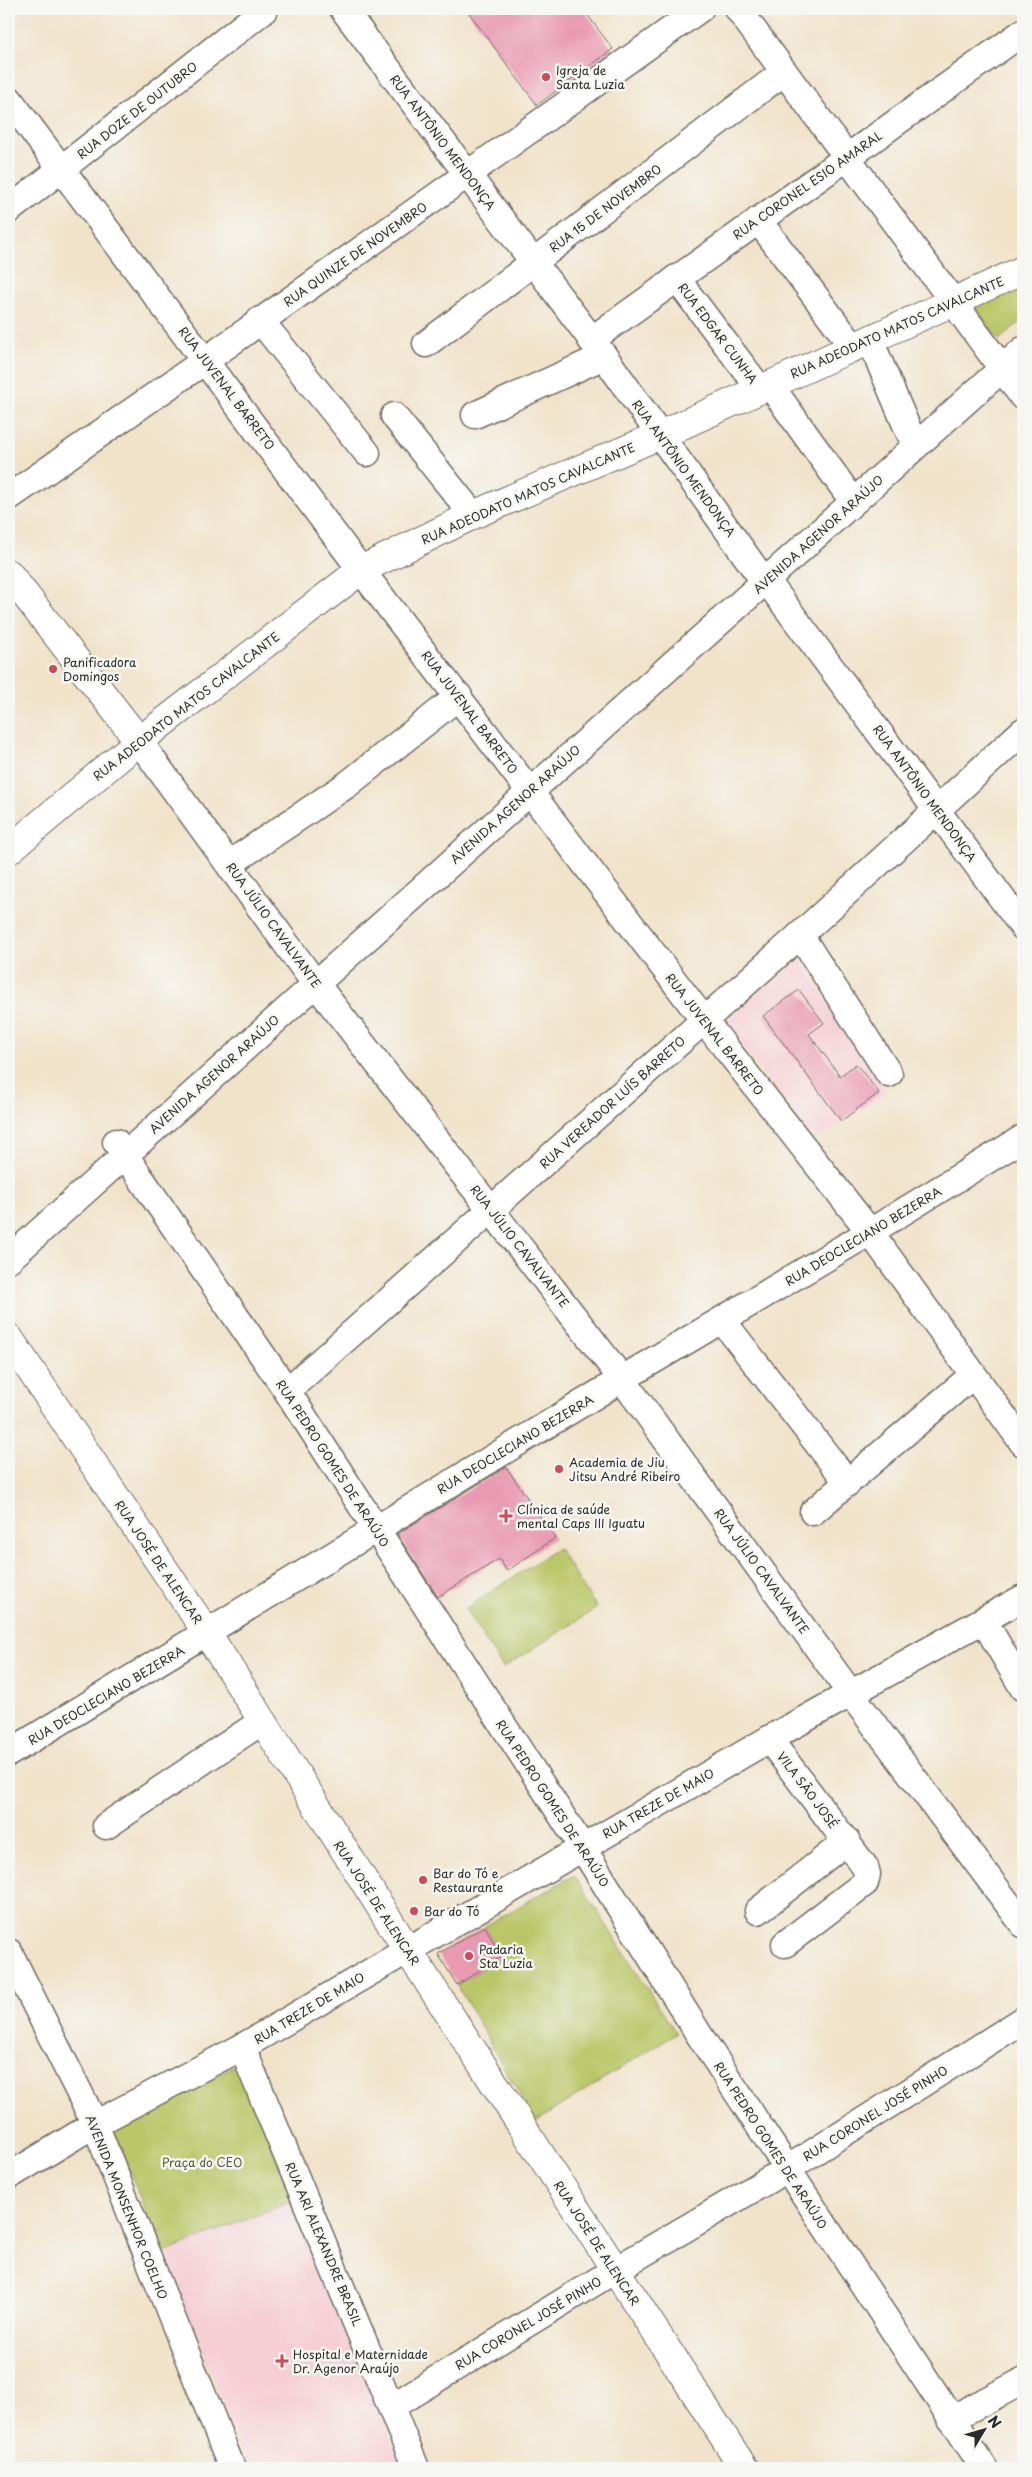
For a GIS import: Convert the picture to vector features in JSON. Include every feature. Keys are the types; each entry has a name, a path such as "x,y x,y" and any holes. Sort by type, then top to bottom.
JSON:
{"main road":[{"name":"RUA ADEODATO MATOS CAVALCANTE","path":"9,850 139,741 361,570 474,515 862,344 1023,270"},
{"name":"RUA JÚLIO CAVALVANTE","path":"9,574 139,741"},
{"name":"RUA JOSÉ DE ALENCAR","path":"9,1338 207,1634 261,1722 407,1949 744,2468"}],"street":[{"name":"RUA DOZE DE OUTUBRO","path":"9,210 264,9"},
{"name":"RUA ANTÔNIO MENDONÇA","path":"343,9 597,348 762,575 937,808 1023,927"},
{"name":"RUA QUINZE DE NOVEMBRO","path":"9,497 206,360 700,9"},
{"path":"738,9 1023,397"},
{"name":"RUA CORONEL ESIO AMARAL","path":"475,415 597,348 676,278 1023,32"},
{"name":"RUA 15 DE NOVEMBRO","path":"426,344 784,72"},
{"name":"RUA JUVENAL BARRETO","path":"9,99 63,168 361,570 459,696 703,1019 870,1232 1023,1443"},
{"path":"758,220 862,344 909,432"},
{"name":"RUA EDGAR CUNHA","path":"676,278 765,387 845,490"},
{"path":"260,320 367,453"},
{"name":"AVENIDA AGENOR ARAÚJO","path":"9,1259 121,1148 762,575 997,362 1023,329"},
{"name":"AVENIDA AGENOR ARAÚJO","path":"762,575 845,490 909,432 997,362 1023,350"},
{"path":"394,416 474,515"},
{"path":"230,864 348,784 459,696"},
{"name":"RUA VEREADOR LUÍS BARRETO","path":"287,1391 493,1210 703,1019 800,935 1023,730"},
{"name":"RUA JÚLIO CAVALVANTE","path":"139,741 311,977 622,1379 851,1694 1023,1924"},
{"path":"800,935 889,1074"},
{"name":"RUA DEOCLECIANO BEZERRA","path":"9,1753 207,1634 375,1529 622,1379 870,1232 1023,1138"},
{"name":"AVENIDA AGENOR ARAÚJO","path":"9,1237 121,1148"},
{"name":"RUA PEDRO GOMES DE ARAÚJO","path":"121,1148 287,1391 582,1847 787,2169 984,2468"},
{"path":"722,1320 848,1483"},
{"path":"813,1512 973,1375"},
{"name":"RUA TREZE DE MAIO","path":"9,2176 95,2124 242,2047 582,1847 770,1739 1023,1598"},
{"path":"984,1621 1023,1688"},
{"path":"106,1826 261,1722"},
{"name":"VILA SÃO JOSÉ","path":"770,1739 865,1867 867,1874 865,1883 784,1944"},
{"name":"VILA SÃO JOSÉ","path":"758,1911 847,1842"},
{"name":"AVENIDA MONSENHOR COELHO","path":"9,1952 95,2124 232,2468"},
{"name":"RUA CORONEL JOSÉ PINHO","path":"391,2407 615,2270 787,2169 1023,2020"},
{"name":"RUA ARI ALEXANDRE BRASIL","path":"242,2047 416,2468"},
{"path":"951,2419 1023,2381"}],"shaded area":[{"path":"799,956 886,1094 813,1141 724,1022"},
{"name":"Hospital e Maternidade Dr. Agenor Araújo","path":"294,2200 403,2468 248,2468 162,2254"}],"green space":[{"path":"1023,284 1023,319 999,340 975,307"},
{"path":"558,1548 597,1608 503,1668 465,1609"},
{"path":"574,1875 676,2033 535,2122 457,1985 501,1957 485,1926"},
{"name":"Praça do CEO","path":"240,2062 294,2200 162,2254 114,2131"}],"building":[{"name":"Igreja de Santa Luzia","path":"466,9 583,9 613,49 537,105"},
{"path":"799,990 824,1023 809,1034 840,1076 856,1064 879,1093 841,1121 763,1016"},
{"path":"506,1467 555,1538 507,1571 499,1559 438,1597 397,1534"},
{"name":"Padaria Sta Luzia","path":"485,1926 501,1957 457,1985 438,1954"}],"place":[{"name":"Igreja de Santa Luzia","path":"546,77"},
{"name":"Panificadora Domingos","path":"53,669"},
{"name":"Academia de Jiu Jitsu André Ribeiro","path":"559,1469"},
{"name":"Clínica de saúde mental Caps III Iguatu","path":"506,1516"},
{"name":"Bar do Tó e Restaurante","path":"423,1880"},
{"name":"Bar do Tó","path":"414,1911"},
{"name":"Padaria Sta Luzia","path":"469,1956"},
{"name":"Hospital e Maternidade Dr. Agenor Araújo","path":"282,2361"}]}
